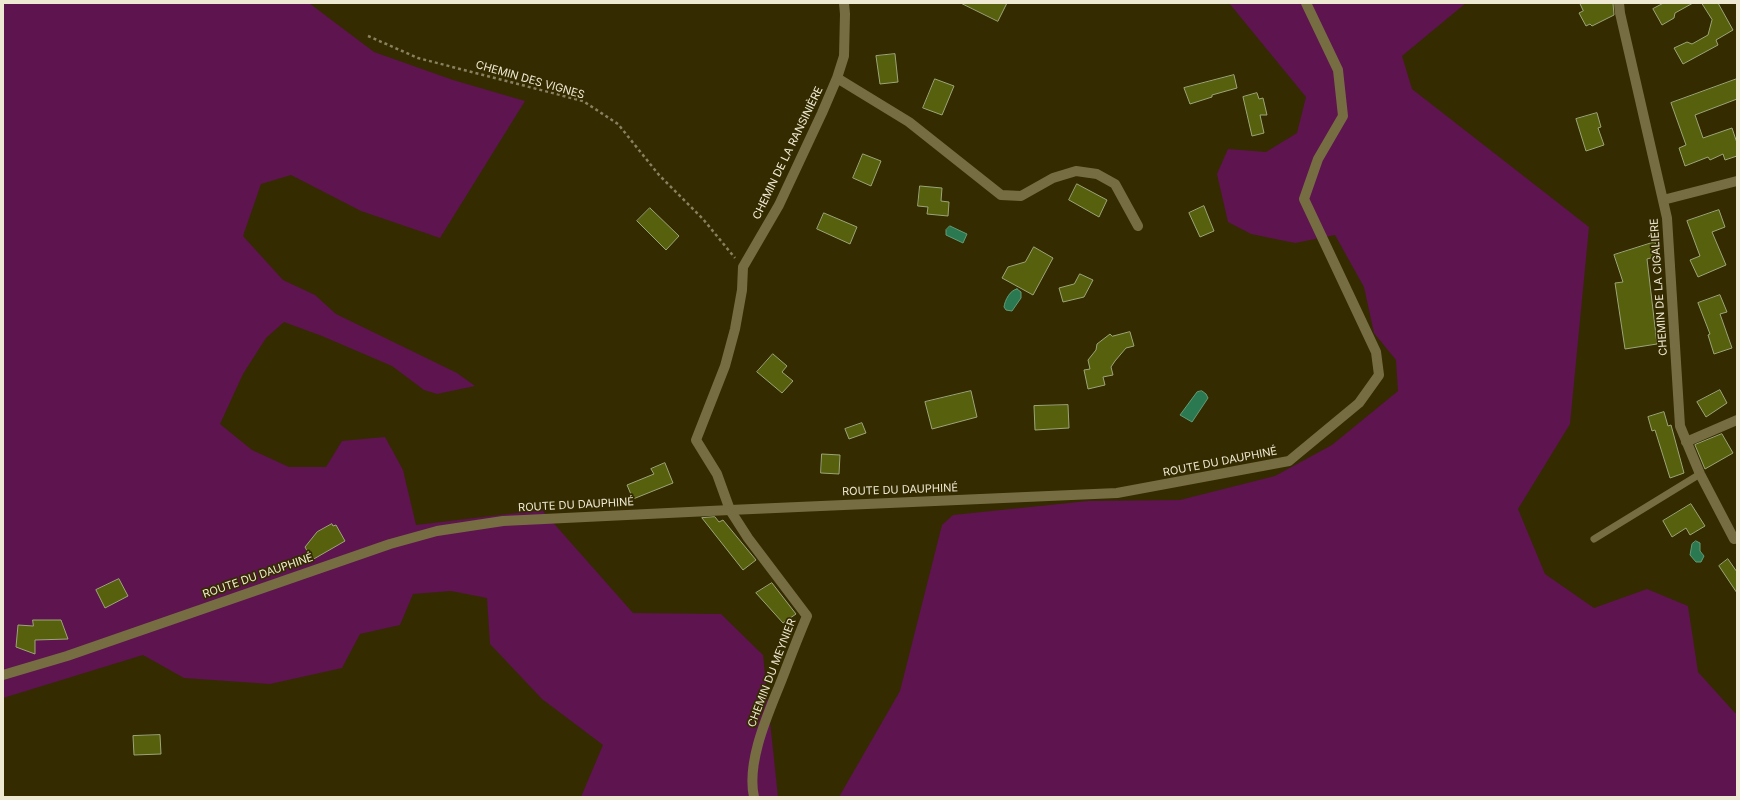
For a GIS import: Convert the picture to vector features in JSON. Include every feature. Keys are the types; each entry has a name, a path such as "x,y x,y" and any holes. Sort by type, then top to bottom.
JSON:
{"street":[{"name":"CHEMIN DE LA RANSINIÈRE","path":"730,510 717,474 696,440 725,366 735,329 742,290 743,267 779,205 837,78 844,56 844,3"},
{"name":"ROUTE DU DAUPHINÉ","path":"3,675 67,656 390,544 437,531 503,521 1117,493 1289,461 1359,403 1378,375 1376,352 1304,199 1318,160 1343,116 1338,70 1306,3"},
{"name":"CHEMIN DE LA CIGALIÈRE","path":"1619,3 1620,13 1667,218 1680,426 1700,474 1734,539"},
{"path":"837,78 908,122 1001,195 1021,196 1053,178 1076,171 1097,174 1115,184 1138,226"},
{"path":"1663,200 1737,180"},
{"path":"1686,442 1737,420"},
{"name":"CHEMIN DU MEYNIER","path":"730,510 748,538 807,616 796,639 765,720 753,768 754,797"}],"lane":[{"path":"1594,539 1700,474"}],"path":[{"name":"CHEMIN DES VIGNES","path":"368,36 418,58 583,101 618,124 659,175 703,220 743,267"}],"shaded area":[{"path":"3,3 309,3 374,52 453,80 525,101 440,238 361,211 291,175 261,184 243,236 283,280 315,295 336,314 457,373 475,386 437,394 424,390 392,366 322,336 284,322 266,338 243,374 220,424 252,450 289,467 326,467 342,441 385,437 403,470 416,525 542,510 633,613 721,614 763,655 778,797 581,797 603,745 542,699 490,644 487,598 451,591 413,594 400,625 360,634 342,668 270,684 184,678 143,655 3,698"},
{"path":"1229,3 1466,3 1402,56 1412,89 1589,227 1570,424 1518,509 1545,574 1594,608 1647,589 1688,606 1698,672 1735,713 1737,713 1737,797 839,797 900,691 942,525 953,515 1088,501 1180,500 1275,476 1332,445 1398,391 1396,360 1374,333 1364,287 1335,235 1295,243 1251,234 1228,222 1217,174 1228,149 1266,152 1297,133 1306,97"},
{"path":"950,226 967,234 963,243 946,235 946,230"},
{"path":"1017,289 1021,292 1021,298 1012,311 1006,310 1004,307 1005,301 1012,291"},
{"path":"1202,391 1208,398 1192,422 1180,415 1197,392"},
{"path":"1696,541 1700,543 1700,551 1704,556 1701,562 1696,562 1690,555 1692,544"}],"building":[{"path":"961,3 1007,3 998,21"},
{"path":"1580,3 1613,3 1614,15 1592,26 1590,24 1586,26 1579,13 1583,11"},
{"path":"1664,3 1693,3 1675,13 1674,18 1662,25 1653,9"},
{"path":"1702,3 1718,3 1733,30 1716,40 1718,45 1683,64 1674,48 1687,42 1692,44 1708,35 1712,20"},
{"path":"895,54 898,82 880,84 876,56"},
{"path":"1234,75 1237,88 1212,95 1212,97 1190,104 1184,88"},
{"path":"935,79 954,86 942,115 923,108"},
{"path":"1737,79 1737,99 1695,115 1703,138 1732,128 1737,143 1737,156 1725,160 1723,154 1710,160 1708,157 1685,166 1679,148 1686,145 1671,103"},
{"path":"1257,93 1259,99 1263,98 1267,115 1260,115 1264,133 1252,136 1243,97"},
{"path":"1597,113 1601,127 1598,128 1604,145 1586,151 1576,119"},
{"path":"863,154 881,161 871,186 853,178"},
{"path":"1077,184 1107,200 1099,217 1069,200"},
{"path":"920,186 942,188 941,201 949,202 948,216 927,214 928,207 918,206"},
{"path":"1204,206 1214,231 1200,237 1189,213"},
{"path":"650,208 679,236 666,250 637,221"},
{"path":"1719,210 1725,227 1712,232 1726,265 1698,277 1690,260 1700,256 1687,221"},
{"path":"824,213 857,227 850,244 817,229"},
{"path":"1655,242 1658,256 1647,259 1657,344 1625,349 1615,283 1623,282 1614,255"},
{"path":"1034,247 1053,258 1033,295 1002,278 1008,267 1025,262"},
{"path":"1080,274 1093,280 1084,297 1063,302 1059,288 1074,284"},
{"path":"1720,295 1727,312 1720,314 1732,348 1714,354 1708,335 1710,334 1698,303"},
{"path":"1130,332 1134,346 1126,348 1115,361 1111,367 1113,375 1103,377 1105,385 1088,389 1084,370 1090,369 1088,360 1096,350 1097,344 1110,334 1112,336"},
{"path":"773,354 787,366 782,372 793,381 782,393 757,372"},
{"path":"1720,390 1727,403 1706,417 1697,402"},
{"path":"971,391 977,417 932,429 925,402"},
{"path":"1068,405 1069,428 1035,430 1034,406"},
{"path":"1664,412 1668,426 1671,425 1684,473 1670,478 1655,430 1652,431 1648,417"},
{"path":"862,423 866,433 849,439 845,429"},
{"path":"1722,434 1733,453 1705,469 1695,445"},
{"path":"822,454 840,455 839,474 821,473"},
{"path":"665,463 673,483 633,499 627,485 654,474 651,469"},
{"path":"1691,504 1705,526 1690,535 1686,528 1672,537 1663,521"},
{"path":"715,517 719,522 723,520 756,560 743,570 702,518"},
{"path":"332,524 333,526 336,525 345,541 312,560 305,547 317,532"},
{"path":"1728,559 1737,572 1737,593 1719,566"},
{"path":"119,579 128,596 105,608 96,590"},
{"path":"772,583 796,614 783,623 756,593"},
{"path":"33,620 61,620 68,639 35,640 35,654 16,647 18,625 33,626"},
{"path":"160,735 161,754 134,755 133,736"}]}
